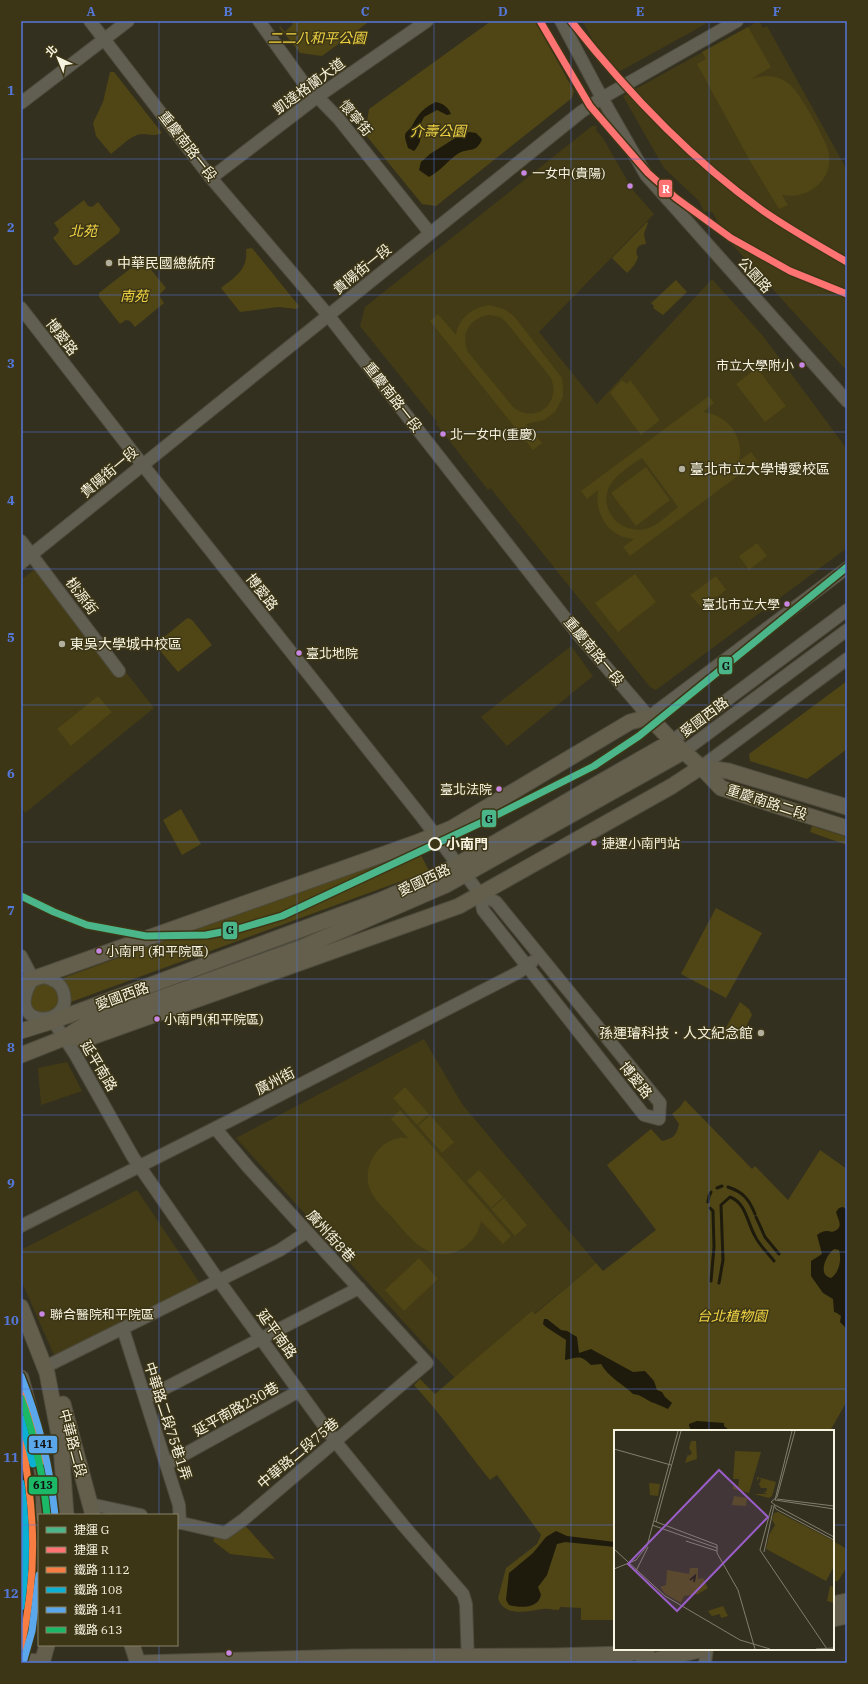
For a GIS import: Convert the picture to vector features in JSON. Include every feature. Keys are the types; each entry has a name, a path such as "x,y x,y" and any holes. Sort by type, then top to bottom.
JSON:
{"main road":[{"name":"重慶南路一段","path":"650,717 683,752 701,767"},
{"path":"27,981 452,828 630,722 650,717"},
{"name":"愛國西路","path":"21,1056 64,1038 85,1025 303,947 446,885 461,870 672,741"},
{"name":"愛國西路","path":"21,1031 381,900 439,875 461,870 683,752"},
{"name":"愛國西路","path":"64,1038 89,1038 459,906 672,786 701,767"},
{"name":"重慶南路二段","path":"701,767 728,770 787,790 847,807"},
{"name":"重慶南路二段","path":"701,767 721,788 847,828"},
{"name":"中華路二段","path":"21,1307 46,1370 59,1392 92,1509"},
{"name":"中華路二段","path":"21,1378 33,1423 38,1452 44,1509 67,1514 61,1446 46,1370"},
{"path":"38,1583 25,1622 21,1658 41,1663 47,1646"},
{"path":"834,1604 847,1601"},
{"path":"834,1619 847,1616"},
{"path":"132,1646 138,1663 352,1657 468,1660 626,1660 645,1650"},
{"path":"643,1663 701,1650"}],"street":[{"name":"重慶南路一段","path":"90,21 212,178 328,315 577,633 650,717"},
{"path":"21,103 128,21"},
{"name":"懷寧街","path":"259,21 300,78 338,118 430,234"},
{"name":"凱達格蘭大道","path":"212,178 317,97 426,21"},
{"name":"公園路","path":"562,21 638,163 654,185 847,401"},
{"name":"貴陽街一段","path":"21,562 582,112 602,98 737,21"},
{"name":"博愛路","path":"21,308 142,464 422,816 480,894 496,902 660,1103 659,1119 644,1115 483,910 480,894"},
{"path":"21,328 31,321"},
{"name":"桃源街","path":"21,541 119,670"},
{"path":"650,717 847,568"},
{"name":"愛國西路","path":"672,741 847,610"},
{"name":"愛國西路","path":"683,752 847,630"},
{"name":"愛國西路","path":"701,767 847,659"},
{"path":"21,956 27,981 24,999 28,1013 38,1019 52,1020 61,1010 63,1004 63,991 56,981 50,978 42,977 27,981"},
{"name":"廣州街","path":"21,1226 490,987 527,966 540,956"},
{"name":"延平南路","path":"52,1020 75,1054 139,1167 334,1442 463,1594 466,1604 468,1660"},
{"name":"廣州街8巷","path":"215,1128 307,1232 427,1363"},
{"path":"46,1370 123,1329 280,1250 307,1232"},
{"path":"146,1398 359,1288"},
{"name":"中華路二段75巷1弄","path":"123,1329 179,1505 179,1522"},
{"name":"中華路二段75巷","path":"179,1522 225,1533 243,1520 427,1363"},
{"name":"延平南路230巷","path":"167,1464 299,1391"},
{"path":"92,1509 132,1514"},
{"path":"705,1650 705,1663"}],"shaded area":[{"path":"582,21 711,21 613,75"},
{"path":"759,21 763,28 767,26 847,170 847,371 729,241 721,224 719,225 713,213 709,211 704,212 699,201 664,168 623,96"},
{"path":"436,102 449,109 451,114 447,115 437,110 424,117 419,127 421,137 418,145 414,151 408,148 405,134 422,111"},
{"name":"臺北市立大學博愛校區","path":"592,126 597,126 596,130 603,138 632,189 654,214 539,332 597,404 712,279 763,336 847,449 847,548 656,690 650,687 491,488 488,490 436,424 437,422 360,326 365,307"},
{"path":"469,132 476,133 482,139 478,146 459,153 429,177 419,170 421,162 430,154 460,135"},
{"name":"東吳大學城中校區","path":"41,564 154,708 25,813 21,807 21,580"},
{"path":"571,646 593,676 507,746 481,717"},
{"path":"424,1039 462,1104 596,1263 534,1314 532,1312 455,1378 236,1138"},
{"path":"67,1062 82,1091 41,1105 38,1068"},
{"path":"137,1190 201,1285 54,1355 21,1280 21,1250"},
{"path":"843,1207 847,1210 847,1329 840,1322 841,1316 834,1312 833,1299 823,1293 811,1276 811,1261 822,1254 817,1235 824,1231 832,1232 840,1226 836,1212 839,1208","holes":["834,1249 839,1250 839,1266 836,1273 831,1278 824,1273 824,1265 831,1252"]},
{"path":"544,1319 547,1319 561,1330 567,1331 577,1337 579,1353 591,1349 633,1372 645,1371 654,1381 657,1390 662,1392 672,1403 668,1409 633,1394 612,1377 601,1364 591,1365 581,1358 565,1360 566,1340 546,1327 543,1324"},
{"path":"697,1421 724,1423 724,1426 729,1430 691,1430 689,1424"},
{"path":"556,1531 567,1536 614,1542 614,1547 565,1542 557,1544 547,1575 538,1587 541,1595 539,1600 532,1605 523,1607 509,1605 506,1600 509,1573 533,1553 546,1537"}],"green space":[{"name":"二二八和平公園","path":"290,21 370,21 322,56 300,53 279,27 280,26 285,32 293,24"},
{"name":"介壽公園","path":"491,21 535,21 574,91 572,98 436,206 422,204 365,134 369,109"},
{"path":"748,27 771,67 751,79 762,76 774,76 792,86 815,121 829,154 827,172 822,180 809,191 791,196 782,195 788,205 779,209 750,161 697,64 706,59 702,52"},
{"path":"110,72 114,72 162,133 155,135 143,134 134,136 111,154 96,136 93,123 103,102"},
{"name":"北苑","path":"84,200 88,206 92,207 98,202 120,229 119,233 78,265 74,265 53,238 59,230 54,223"},
{"path":"647,222 648,223 644,234 646,244 639,246 636,252 638,257 634,266 627,273 612,258"},
{"path":"252,248 299,306 297,309 278,307 240,312 221,288 240,272 245,262 246,249"},
{"name":"南苑","path":"140,261 144,261 166,288 160,294 160,297 164,303 135,327 130,321 126,320 120,324 99,297 99,293"},
{"path":"676,280 687,292 663,315 653,308 654,306 651,303"},
{"path":"489,305 504,309 514,316 562,378 563,397 555,412 544,420 526,424 542,443 533,450 430,321 438,314 456,335 463,318 477,308","holes":["489,315 500,317 506,322 551,378 553,395 550,403 538,412 531,414 514,408 468,352 465,339 468,328 472,323"]},
{"path":"757,368 786,406 765,422 736,384"},
{"path":"622,380 627,384 630,380 659,419 659,421 641,435 610,393"},
{"path":"709,396 714,403 703,412 720,417 732,428 737,435 739,443 739,461 751,452 758,461 630,556 623,547 634,539 623,537 615,533 605,523 599,511 597,497 598,490 587,499 581,491","holes":["642,458 678,507 654,526 636,530 627,528 614,518 609,512 607,496 609,487 615,478"]},
{"path":"646,467 670,500 636,526 611,493"},
{"path":"757,543 767,556 749,570 739,556"},
{"path":"635,574 656,602 618,632 595,603"},
{"path":"716,576 726,590 702,608 690,595"},
{"path":"189,618 212,645 178,672 157,647 157,643"},
{"path":"847,681 847,749 807,779 750,761 749,754"},
{"path":"98,696 112,712 71,746 57,729"},
{"path":"181,809 201,844 182,855 163,820"},
{"path":"812,826 847,837 847,845 810,832"},
{"path":"418,849 429,871 68,1003 68,990 60,979"},
{"path":"716,908 762,933 726,998 681,974"},
{"path":"42,983 52,985 59,992 58,1007 42,1015 31,1007 30,993 37,985"},
{"path":"740,1002 749,1009 752,1015 742,1034 736,1039 722,1035"},
{"path":"405,1087 429,1114 417,1125 393,1098"},
{"name":"台北植物園","path":"685,1100 752,1169 755,1166 788,1200 820,1150 847,1169 847,1401 831,1430 614,1430 614,1620 581,1620 581,1608 560,1607 559,1610 545,1609 524,1612 511,1611 501,1604 498,1598 506,1568 537,1544 541,1535 497,1475 490,1480 414,1385 420,1379 435,1394 532,1311 535,1314 596,1263 603,1271 656,1230 607,1165 651,1129 662,1141 674,1136 679,1124 672,1114"},
{"path":"400,1110 511,1236 503,1244 481,1221 474,1237 461,1249 453,1253 444,1254 426,1250 412,1239 376,1199 369,1187 368,1179 368,1171 374,1156 378,1150 391,1140 408,1138 391,1119"},
{"path":"430,1115 454,1142 442,1153 418,1126"},
{"path":"479,1170 503,1197 491,1208 467,1181"},
{"path":"504,1198 527,1225 515,1236 491,1209"},
{"path":"419,1258 438,1279 404,1311 385,1290"},
{"path":"242,1522 275,1559 230,1554 213,1541 217,1532"},
{"path":"834,1542 847,1549 847,1567 838,1581 834,1582"}],"waterway":[{"path":"717,1188 722,1186"},
{"path":"728,1187 742,1194 750,1204 755,1214"},
{"path":"708,1202 711,1192"},
{"path":"719,1283 723,1260 721,1205 730,1197 743,1208 752,1231 761,1246 774,1261"},
{"path":"710,1208 713,1211 714,1247 711,1281"},
{"path":"756,1217 765,1237 779,1254"}],"metro line":[{"name":"R","path":"540,21 590,106 648,173 676,198 731,238 790,271 847,294"},
{"name":"R","path":"571,21 637,98 684,146 709,168 735,190 772,217 847,262"},
{"name":"G","path":"21,896 54,912 87,925 146,936 206,935 238,929 282,916 491,818 594,766 639,736 847,567"}],"rail line":[{"name":"141","path":"21,1376 43,1444 55,1514"},
{"name":"1112","path":"21,1392 35,1435 41,1462"},
{"name":"613","path":"21,1398 38,1456 47,1514"},
{"name":"108","path":"21,1418 33,1464"},
{"name":"1112","path":"21,1436 32,1516 33,1542 30,1593 21,1647"},
{"name":"108","path":"21,1483 26,1545 21,1607"},
{"name":"141","path":"23,1663 32,1631 38,1583"}],"place":[{"name":"一女中(貴陽)","path":"524,173"},
{"name":"中華民國總統府","path":"109,263"},
{"name":"市立大學附小","path":"802,365"},
{"name":"北一女中(重慶)","path":"443,434"},
{"name":"臺北市立大學博愛校區","path":"682,469"},
{"name":"臺北市立大學","path":"787,604"},
{"name":"東吳大學城中校區","path":"62,644"},
{"name":"臺北地院","path":"299,653"},
{"name":"臺北法院","path":"499,789"},
{"name":"捷運小南門站","path":"594,843"},
{"name":"小南門","path":"435,844"},
{"name":"小南門 (和平院區)","path":"99,951"},
{"name":"小南門(和平院區)","path":"157,1019"},
{"name":"孫運璿科技．人文紀念館","path":"761,1033"},
{"name":"聯合醫院和平院區","path":"42,1314"}]}
